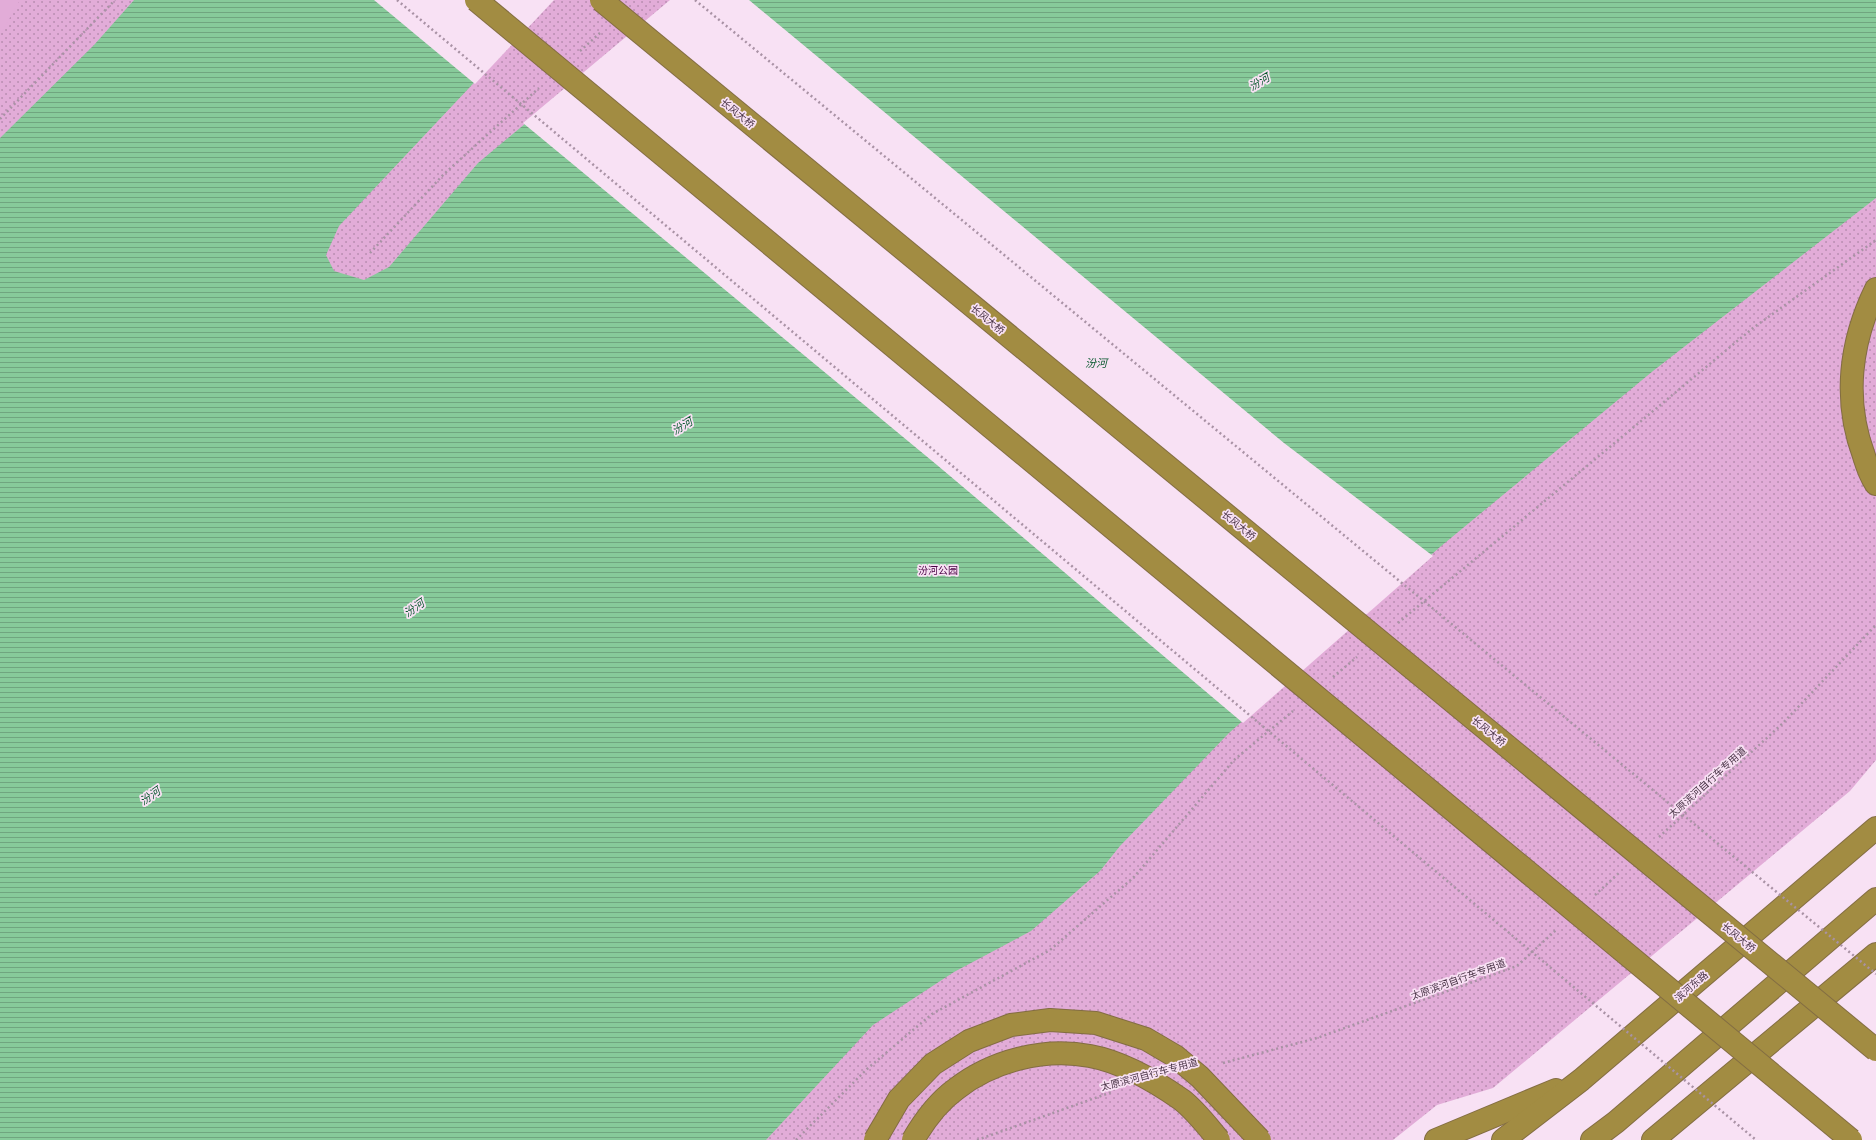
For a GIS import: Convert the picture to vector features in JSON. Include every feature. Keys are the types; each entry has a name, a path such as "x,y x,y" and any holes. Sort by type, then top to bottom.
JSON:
{"highway":[{"path":"476,0 1851,1140"},
{"name":"长风大桥","path":"601,0 1876,1050"},
{"path":"1876,289 1866,309 1857,335 1852,367 1852,404 1858,440 1872,478 1876,484"},
{"name":"滨河东路","path":"1503,1140 1581,1080 1876,828"},
{"path":"1592,1140 1622,1117 1876,899"},
{"path":"1653,1140 1876,954"},
{"path":"875,1140 899,1099 934,1064 969,1041 1011,1026 1050,1020 1096,1023 1146,1039 1175,1056 1200,1077 1260,1140"},
{"path":"913,1140 926,1120 955,1090 984,1071 1019,1058 1052,1053 1090,1056 1133,1070 1183,1101 1219,1140"},
{"path":"1436,1140 1581,1080"}],"path":[{"path":"0,119 115,0"},
{"path":"397,0 1756,1140"},
{"path":"695,0 1876,974"},
{"path":"578,53 601,32"},
{"path":"370,253 444,174 542,84"},
{"name":"太原滨河自行车专用道","path":"1653,842 1782,724 1876,625"},
{"path":"1594,896 1623,869"},
{"name":"太原滨河自行车专用道","path":"1217,1064 1317,1038 1517,966 1559,928"},
{"name":"太原滨河自行车专用道","path":"977,1140 1102,1094 1118,1090"}],"green space":[{"name":"汾河公园","path":"0,0 1876,0 1876,760 1850,791 1493,1088 1437,1105 1393,1140 0,1140"},
{"path":"0,0 20,0 0,35"}],"water":[{"name":"汾河公园","path":"134,0 552,0 339,226 326,255 334,271 364,280 389,267 478,163 673,0 1876,0 1876,198 1653,371 1440,547 1229,733 1120,846 1100,871 1031,931 954,972 873,1025 766,1140 0,1140 0,138 94,45"}],"pier":[{"path":"374,0 554,0 475,84"},
{"path":"670,0 749,0 1284,443 1433,556 1243,723 937,465 523,123"}],"water label":[{"name":"汾河","path":"1259,82"},
{"name":"汾河","path":"1096,363"},
{"name":"汾河","path":"682,426"},
{"name":"汾河","path":"414,608"},
{"name":"汾河","path":"150,796"}]}
